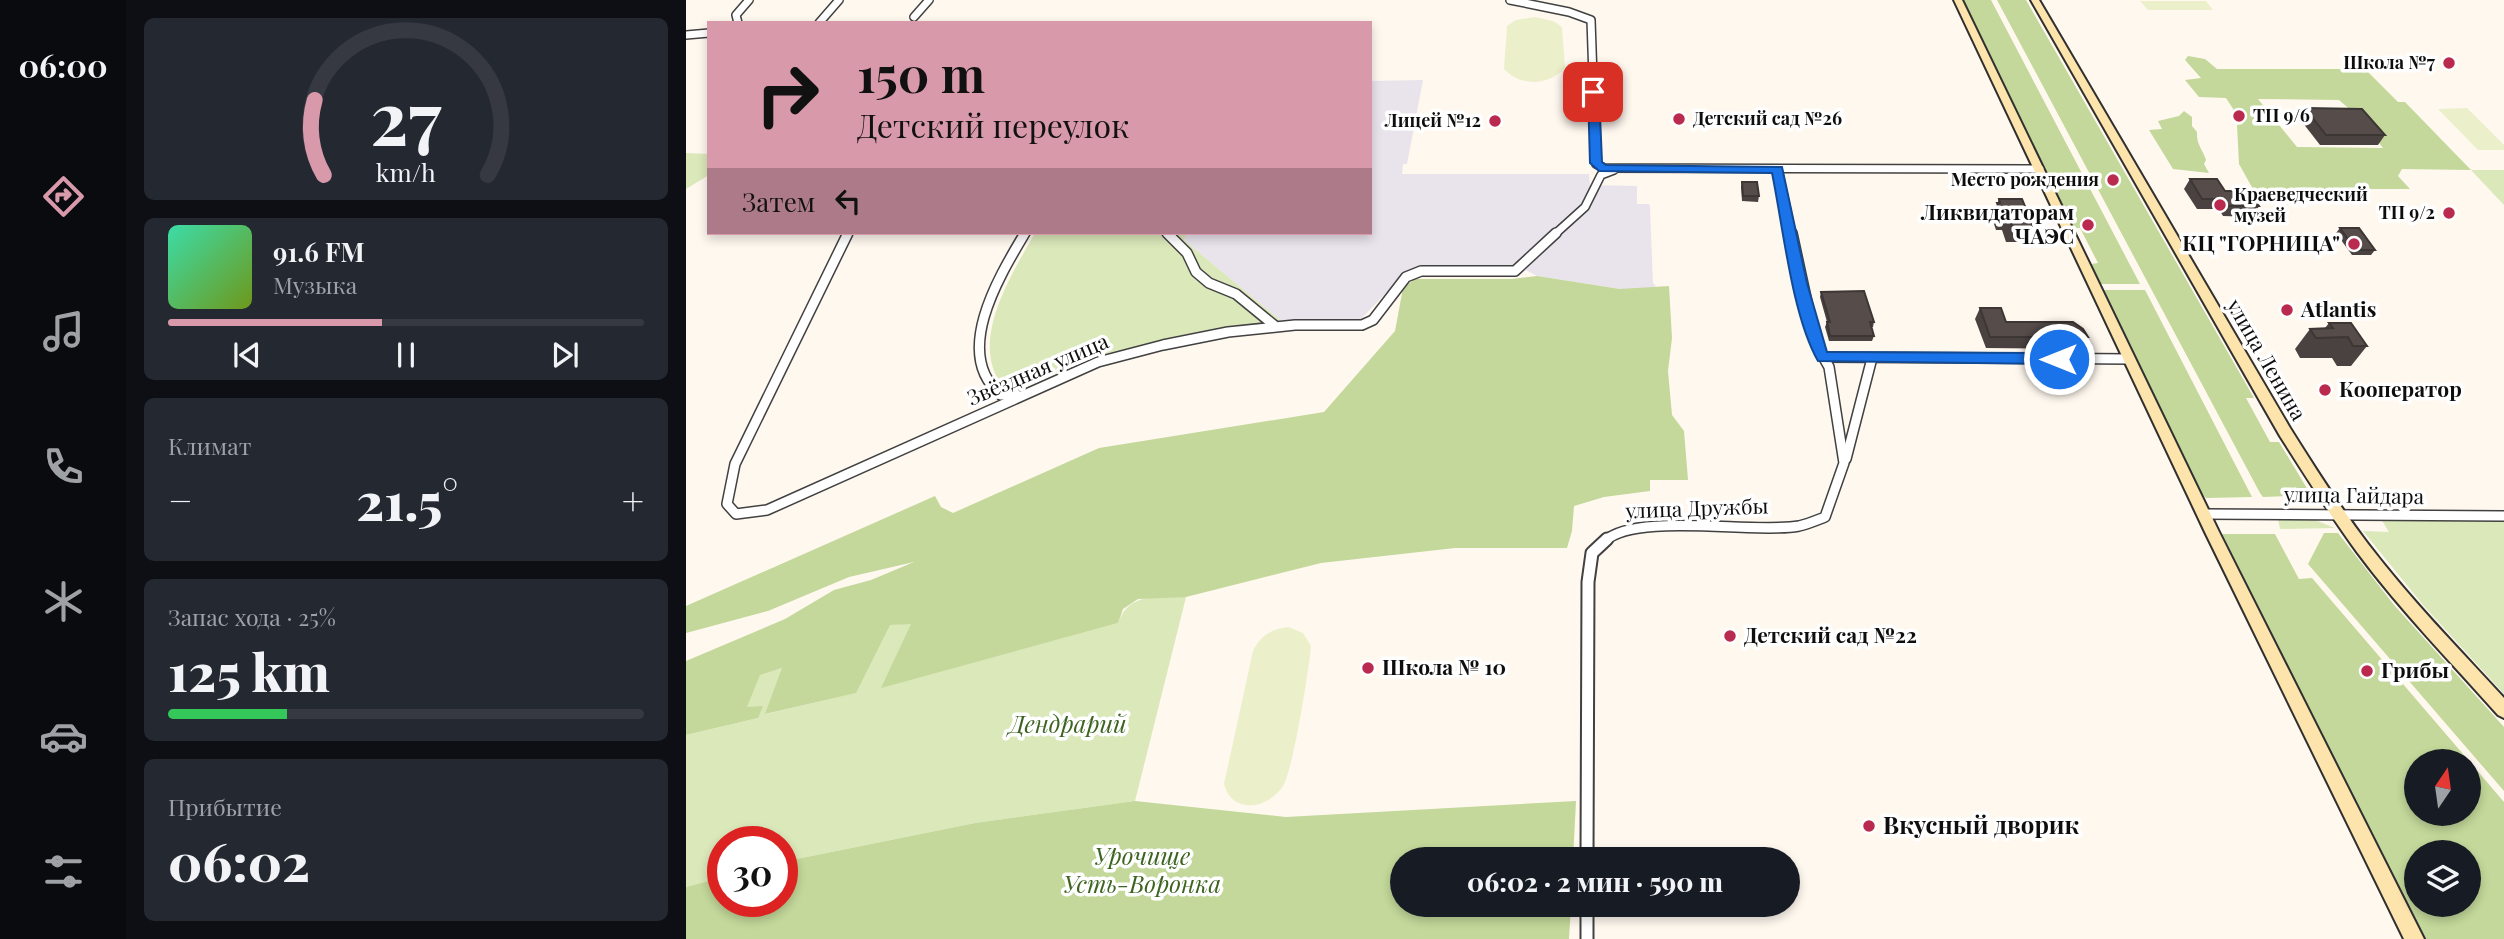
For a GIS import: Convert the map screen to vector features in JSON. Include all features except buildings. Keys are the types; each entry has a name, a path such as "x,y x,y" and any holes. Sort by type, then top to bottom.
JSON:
{"street":[{"path":"738,21 736,15 749,0"},
{"path":"821,21 839,0"},
{"path":"914,17 929,0"},
{"path":"1510,0 1569,12 1591,20 1596,163 1614,170 2040,169"},
{"path":"1958,0 2204,514 2414,939"},
{"name":"улица Ленина","path":"2035,0 2285,432 2338,514 2405,600 2504,710"},
{"path":"686,35 707,33"},
{"name":"Звёздная улица","path":"847,235 735,464 727,504 736,514 767,510 1025,393 1098,362 1132,351 1275,326 1362,325 1373,320 1406,277 1421,271 1515,271 1585,207 1601,175 1614,170"},
{"name":"улица Дружбы","path":"1587,847 1588,582 1592,553 1613,533 1656,527 1799,526 1825,517 1844,463 1829,367 1816,344 1800,283 1778,170"},
{"path":"1024,235 994,285 985,307 980,351 989,385 1001,395 1025,393"},
{"path":"1169,235 1187,253 1196,272 1209,283 1237,294 1275,326"},
{"path":"1823,357 2130,359"},
{"path":"1844,463 1872,358"},
{"name":"улица Гайдара","path":"2204,514 2504,516"},
{"path":"1587,917 1587,939"}],"shaded area":[{"path":"1423,80 1407,164 1403,164 1402,174 1589,174 1590,185 1637,186 1637,204 1649,204 1650,207 1653,283 1656,286 1620,289 1537,276 1515,264 1505,269 1409,269 1361,319 1281,321 1184,240 1186,235 1372,235 1372,81"}],"green space":[{"path":"1962,0 1991,0 2140,284 2100,284 2091,264 2098,263 2080,228 2073,228"},
{"path":"1997,0 2026,0 2254,398 2246,398 2270,442 2279,442 2311,495 2263,497 2260,493"},
{"path":"2140,1 2206,1 2213,10 2148,10"},
{"path":"1535,17 1553,21 1562,27 1565,68 1551,78 1534,82 1518,79 1504,69 1507,26 1516,20"},
{"path":"2188,56 2205,59 2217,69 2365,69 2398,102 2405,102 2471,170 2402,169 2398,176 2410,189 2253,189 2239,164 2237,125 2243,124 2226,98 2199,97 2185,80 2201,78 2185,60","holes":["2258,99 2339,100 2360,118 2383,148 2297,147"]},
{"path":"2467,108 2504,145 2504,150 2478,150 2438,109"},
{"path":"2184,111 2192,117 2192,126 2197,132 2206,160 2204,164 2209,173 2173,169 2149,130 2162,129 2158,121 2179,116"},
{"path":"686,153 707,154 707,176 686,189"},
{"path":"2471,170 2504,170 2504,205"},
{"path":"1034,235 1186,235 1184,240 1281,321 1199,332 1091,357 1027,386 1006,390 995,372 990,353 991,332 996,310"},
{"path":"1537,276 1620,289 1669,286 1672,338 1668,371 1672,415 1684,431 1688,480 1650,480 1650,491 1604,497 1574,506 1572,531 1567,548 1455,548 1321,563 1186,597 1138,599 1123,609 1118,623 881,688 911,624 890,625 856,693 765,714 782,668 760,675 747,707 763,706 758,718 686,735 686,661 785,619 834,590 871,580 914,562 849,577 768,611 686,633 686,606 935,496 941,507 953,513 1099,448 1324,412 1395,331 1403,288 1415,279 1512,279"},
{"path":"2103,290 2145,290 2252,497 2206,498 2199,491"},
{"path":"2278,519 2315,520 2335,528 2280,529"},
{"path":"2381,519 2504,520 2504,694 2423,605 2363,531 2389,532"},
{"path":"2324,533 2338,533 2394,605 2504,727 2504,791 2482,766 2482,749 2468,749 2308,564"},
{"path":"2222,534 2275,534 2299,579 2312,578 2459,749 2404,749 2404,826 2482,826 2482,776 2504,802 2504,939 2422,939 2411,917 2481,917 2481,840 2404,840 2404,903"},
{"name":"Дендрарий","path":"1186,597 1135,801 975,823 798,859 798,826 707,826 707,881 686,887 686,735 758,718 746,708 760,674 783,668 766,714 855,693 889,625 912,623 882,687 1118,623 1131,604 1150,598"},
{"path":"1288,627 1303,633 1311,646 1291,761 1283,786 1276,794 1257,805 1241,804 1231,798 1224,784 1253,651 1267,634"},
{"name":"Урочище Усть-Воронка","path":"1135,801 1286,817 1576,801 1574,847 1390,847 1390,917 1570,917 1569,939 686,939 686,887 707,881 707,917 798,917 798,859 975,823"}],"place":[{"name":"Школа №7","path":"2449,63"},
{"name":"ТП 9/6","path":"2239,116"},
{"name":"Детский сад №26","path":"1679,119"},
{"name":"Лицей №12","path":"1495,121"},
{"name":"Место рождения","path":"2113,180"},
{"name":"Краеведческий музей","path":"2220,205"},
{"name":"ТП 9/2","path":"2449,213"},
{"name":"Ликвидаторам ЧАЭС","path":"2088,225"},
{"name":"КЦ \"ГОРНИЦА\"","path":"2354,244"},
{"name":"Atlantis","path":"2287,310"},
{"name":"Кооператор","path":"2325,390"},
{"name":"Детский сад №22","path":"1730,636"},
{"name":"Школа № 10","path":"1368,668"},
{"name":"Грибы","path":"2367,671"},
{"name":"Вкусный дворик","path":"1869,826"}],"route":[{"path":"1593,92 1596,163 1604,168 1778,170 1800,283 1816,344 1823,357 2059,359"}]}
